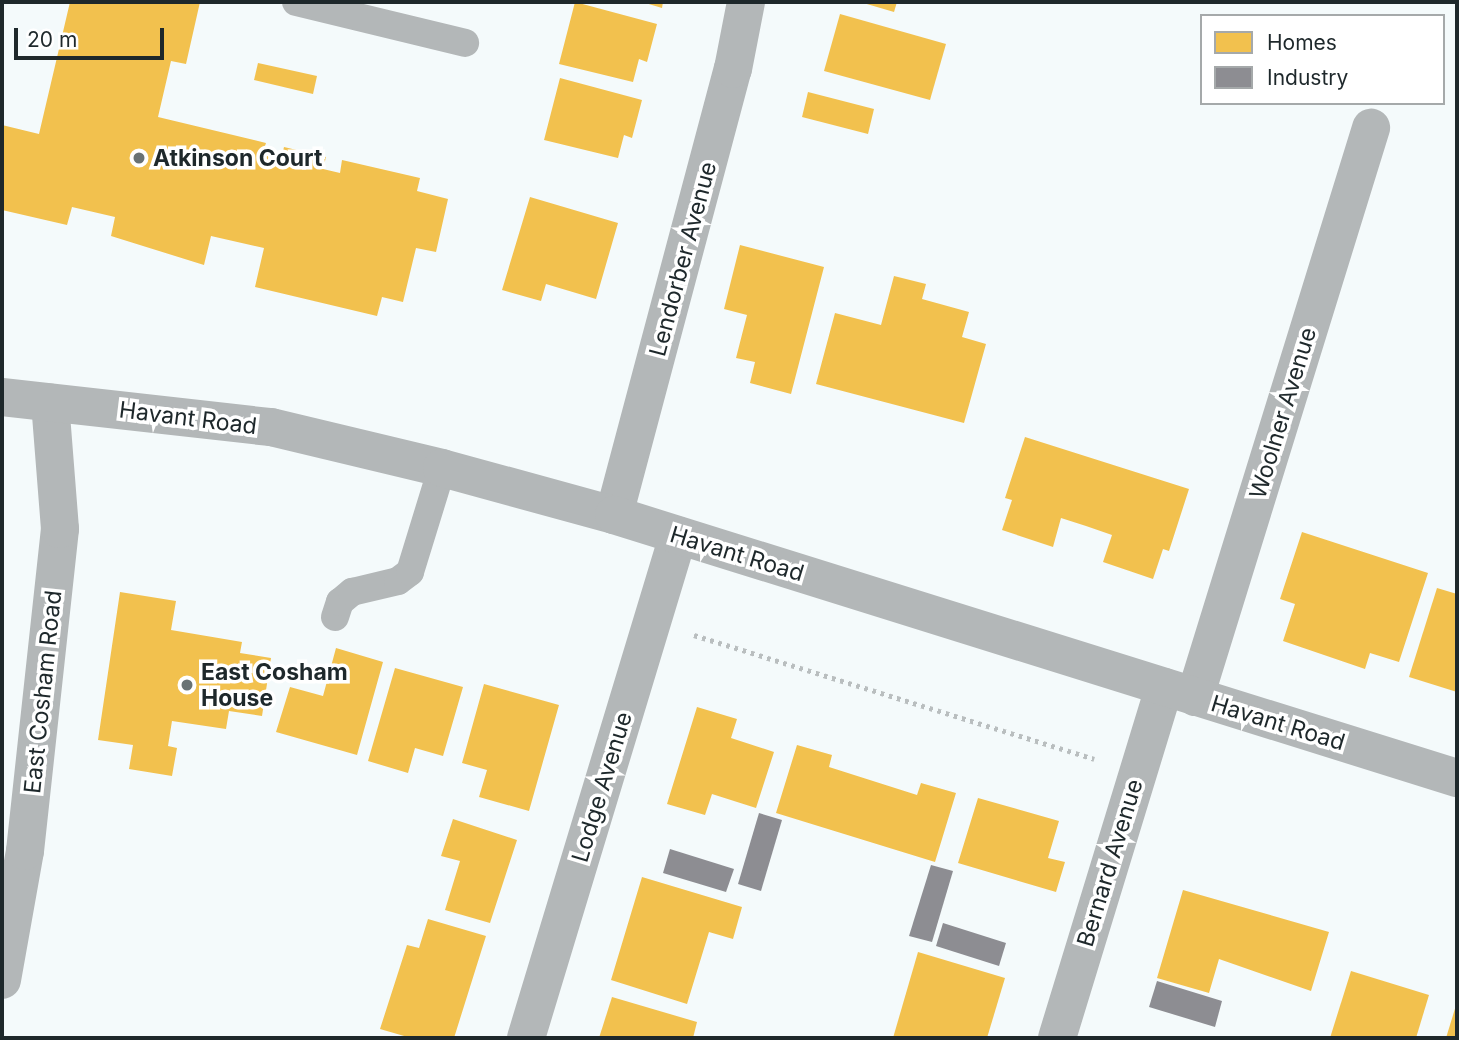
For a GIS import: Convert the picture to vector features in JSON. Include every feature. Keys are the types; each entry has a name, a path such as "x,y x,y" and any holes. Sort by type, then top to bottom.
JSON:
{"street":[{"name":"Lendorber Avenue","path":"614,515 733,69 746,2"},
{"name":"Woolner Avenue","path":"1179,692 1371,128"},
{"name":"Havant Road","path":"2,397 271,427 442,468 614,515 1457,778"},
{"name":"East Cosham Road","path":"2,980 25,851 60,529 50,402"},
{"name":"Lodge Avenue","path":"526,1038 678,536"},
{"name":"Bernard Avenue","path":"1057,1038 1138,772 1179,692"}],"lane":[{"path":"296,2 465,43"},
{"path":"335,618 340,602 352,592 398,581 410,572 442,468"}],"path":[{"path":"652,622 1138,772"}],"building: Homes":[{"name":"Atkinson Court","path":"70,2 200,2 186,64 171,61 158,117 266,143 262,155 281,159 284,147 326,157 323,169 340,173 342,160 420,178 417,191 448,199 436,252 416,248 403,302 382,297 377,316 255,287 264,248 211,236 204,265 111,236 115,217 72,207 67,225 2,210 2,125 39,134"},
{"path":"575,2 657,24 647,62 639,59 633,82 559,64"},
{"path":"642,2 663,2 662,8"},
{"path":"860,2 897,2 894,12"},
{"path":"840,14 946,44 930,100 824,71"},
{"path":"258,63 317,76 313,94 254,80"},
{"path":"560,78 642,100 632,138 624,135 618,158 544,140"},
{"path":"808,92 874,109 868,134 802,117"},
{"path":"530,197 618,223 596,299 546,284 541,301 502,290"},
{"path":"740,245 824,267 791,394 750,383 755,362 736,358 747,315 724,309"},
{"path":"894,276 926,284 922,299 969,312 962,337 986,344 964,423 816,384 835,313 881,325"},
{"path":"1025,437 1189,489 1169,551 1163,549 1153,579 1103,562 1112,535 1086,526 1061,518 1053,547 1002,530 1012,500 1005,498"},
{"path":"1302,532 1428,573 1399,662 1370,653 1365,669 1283,641 1295,604 1280,599"},
{"path":"1437,588 1457,594 1457,692 1409,677"},
{"name":"East Cosham House","path":"120,592 176,601 171,630 242,642 240,653 271,658 262,716 229,711 226,729 172,721 168,746 177,748 172,776 129,769 133,745 98,740"},
{"path":"336,648 383,662 357,755 276,732 290,687 323,696"},
{"path":"395,668 463,687 443,756 415,748 408,773 368,761"},
{"path":"484,684 559,705 529,811 479,797 487,770 462,763"},
{"path":"697,707 737,719 731,738 774,752 756,808 712,794 705,815 667,804"},
{"path":"797,745 832,755 829,767 917,795 921,783 956,793 935,862 776,813"},
{"path":"978,798 1059,821 1048,858 1065,862 1056,892 958,863"},
{"path":"453,819 517,840 490,923 445,910 460,861 441,856"},
{"path":"642,877 742,907 733,939 709,932 687,1004 611,980"},
{"path":"1183,890 1329,932 1311,991 1219,959 1209,993 1157,978"},
{"path":"428,919 486,936 454,1038 411,1038 380,1029 407,945 419,948"},
{"path":"918,952 1005,978 987,1038 893,1038"},
{"path":"1351,971 1429,995 1416,1038 1330,1038"},
{"path":"612,997 697,1022 693,1038 599,1038"},
{"path":"1457,1002 1457,1038 1446,1038"}],"building: Industry":[{"path":"759,813 782,820 761,891 738,884"},
{"path":"670,849 734,869 726,892 663,873"},
{"path":"931,865 953,871 932,942 909,936"},
{"path":"943,923 1006,943 999,966 936,946"},
{"path":"1157,981 1222,1001 1215,1027 1149,1007"}],"place":[{"name":"Atkinson Court","path":"139,158"},
{"name":"East Cosham House","path":"187,685"}]}
